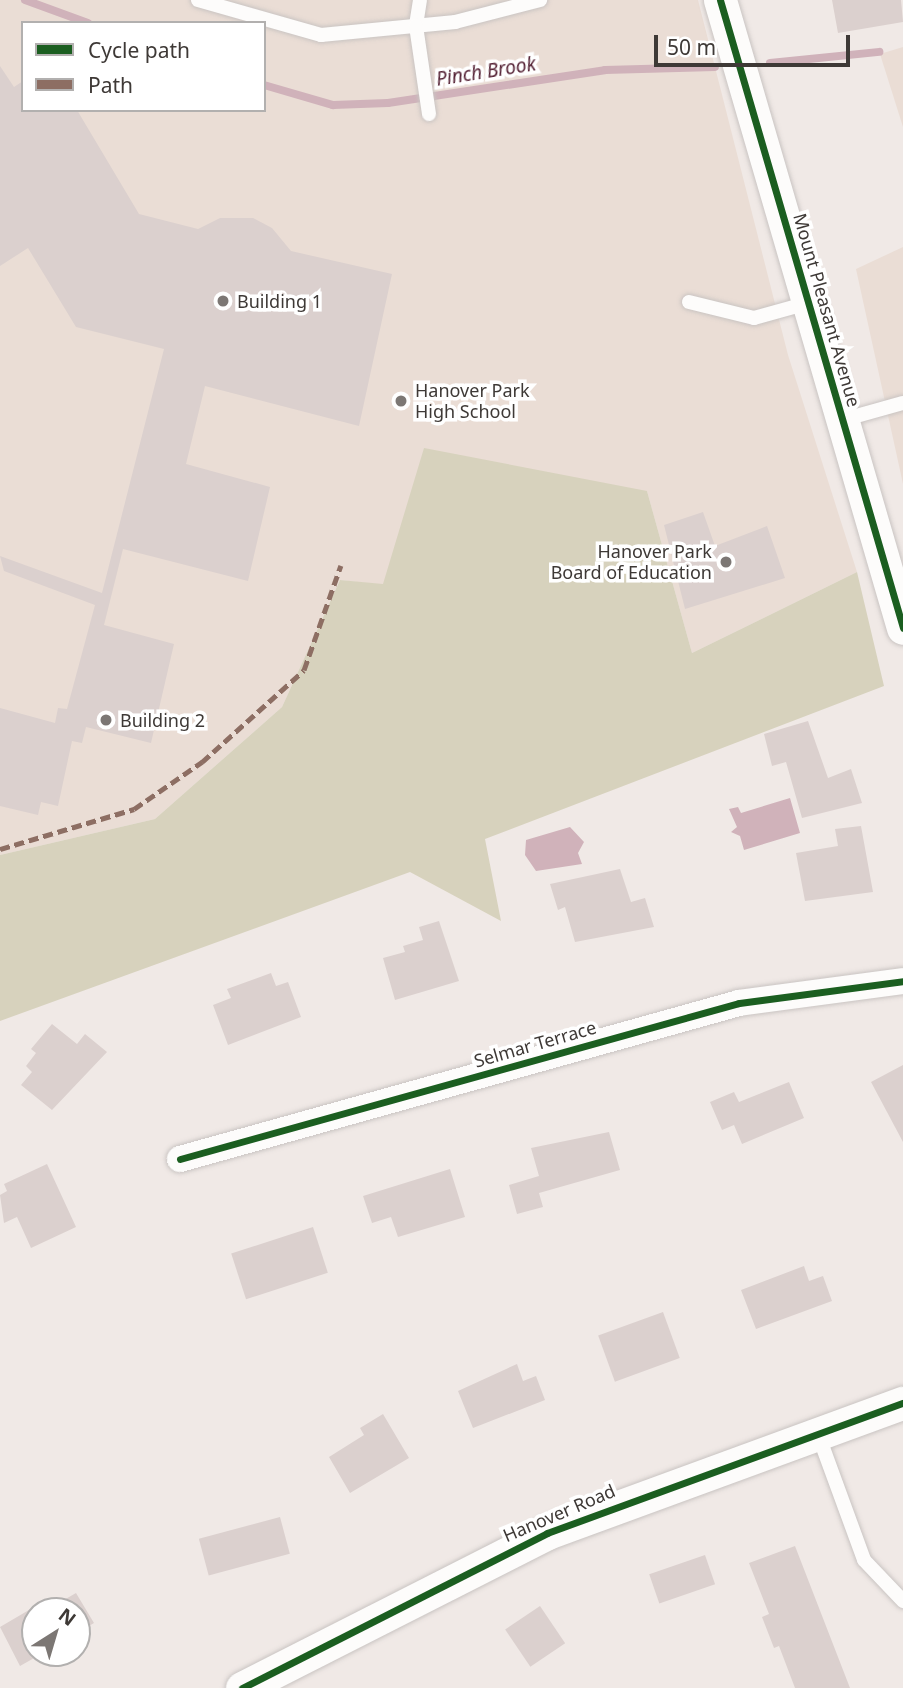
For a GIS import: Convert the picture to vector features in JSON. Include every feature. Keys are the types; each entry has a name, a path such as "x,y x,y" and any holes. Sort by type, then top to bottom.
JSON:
{"street":[{"name":"Mount Pleasant Avenue","path":"720,0 903,628"},
{"name":"Selmar Terrace","path":"180,1159 739,1003 903,981"},
{"name":"Hanover Road","path":"256,1685 547,1534 903,1403"}],"lane":[{"path":"198,0 321,35 416,26 540,0"},
{"path":"420,0 416,26 429,114"},
{"path":"689,302 754,318 808,303"},
{"path":"842,420 903,403"},
{"path":"817,1433 864,1560 903,1601"}],"shaded area":[{"name":"Hanover Park High School","path":"0,0 698,0 788,355 857,572 692,653 647,491 382,585 340,580 282,707 155,819 0,855"},
{"path":"903,47 903,127 880,54"},
{"path":"903,247 903,484 856,269"},
{"path":"424,448 647,491 692,653 857,572 884,686 485,839 501,921 410,872 0,1021 0,855 155,819 282,707 340,580 383,584"},
{"path":"790,798 800,833 744,850 740,836 731,832 737,827 729,809 738,807 741,813"},
{"path":"570,827 584,842 578,853 582,864 536,871 525,855 526,840"}],"building":[{"path":"832,0 901,0 903,22 838,33"},
{"name":"Building 1","path":"0,66 14,87 21,82 21,112 78,112 139,214 198,229 220,218 253,218 272,228 291,251 392,274 359,426 205,386 186,464 270,487 248,581 123,549 104,625 174,644 151,743 86,727 82,743 72,741 58,806 41,802 38,815 0,806 0,708 55,723 58,708 67,709 95,605 4,571 0,556 102,593 164,349 76,327 28,248 0,266"},
{"name":"Hanover Park Board of Education","path":"703,512 715,546 767,526 785,578 685,609 664,525"},
{"path":"808,721 828,778 851,769 862,803 802,818 786,762 772,766 764,734"},
{"path":"861,826 873,892 805,901 796,853 838,846 835,829"},
{"path":"620,869 631,902 645,898 654,927 575,942 565,907 558,910 550,884"},
{"path":"439,921 459,981 395,1000 383,958 405,952 403,946 423,940 419,927"},
{"path":"271,973 276,986 288,982 301,1017 228,1045 213,1005 231,998 227,989"},
{"path":"52,1024 77,1044 85,1034 107,1052 52,1110 21,1085 32,1072 26,1066 36,1053 31,1049"},
{"path":"903,1065 903,1142 871,1082"},
{"path":"789,1082 804,1118 742,1144 734,1125 722,1130 710,1102 734,1092 739,1102"},
{"path":"609,1132 620,1170 539,1193 543,1207 517,1214 509,1185 539,1176 531,1148"},
{"path":"47,1164 76,1227 31,1248 17,1217 4,1223 0,1195 7,1191 4,1184"},
{"path":"450,1169 465,1217 398,1237 391,1217 372,1223 363,1196"},
{"path":"313,1227 328,1273 246,1299 231,1254"},
{"path":"804,1266 809,1281 823,1276 832,1301 756,1329 741,1290"},
{"path":"663,1312 680,1358 615,1382 598,1336"},
{"path":"517,1364 523,1381 536,1376 545,1400 473,1428 458,1391"},
{"path":"383,1414 409,1458 350,1493 329,1457 364,1435 360,1428"},
{"path":"280,1517 290,1554 209,1575 199,1539"},
{"path":"795,1546 850,1688 795,1688 779,1646 774,1648 762,1617 769,1614 749,1563"},
{"path":"705,1555 715,1584 659,1604 649,1574"},
{"path":"540,1606 565,1643 530,1667 505,1629"},
{"path":"21,1615 20,1666 0,1627"}],"waterway":[{"name":"Pinch Brook","path":"25,0 83,21"},
{"name":"Pinch Brook","path":"770,63 879,52"},
{"name":"Pinch Brook","path":"266,86 333,105 388,103 605,70 715,67"}],"marked path":[{"path":"0,849 134,809 202,762 304,670 341,565"}],"cycle path":[{"path":"720,0 903,628"},
{"path":"180,1159 739,1003 903,981"},
{"path":"242,1688 547,1533 903,1403"}],"place":[{"name":"Building 1","path":"223,301"},
{"name":"Hanover Park High School","path":"401,401"},
{"name":"Hanover Park Board of Education","path":"726,562"},
{"name":"Building 2","path":"106,720"}]}
